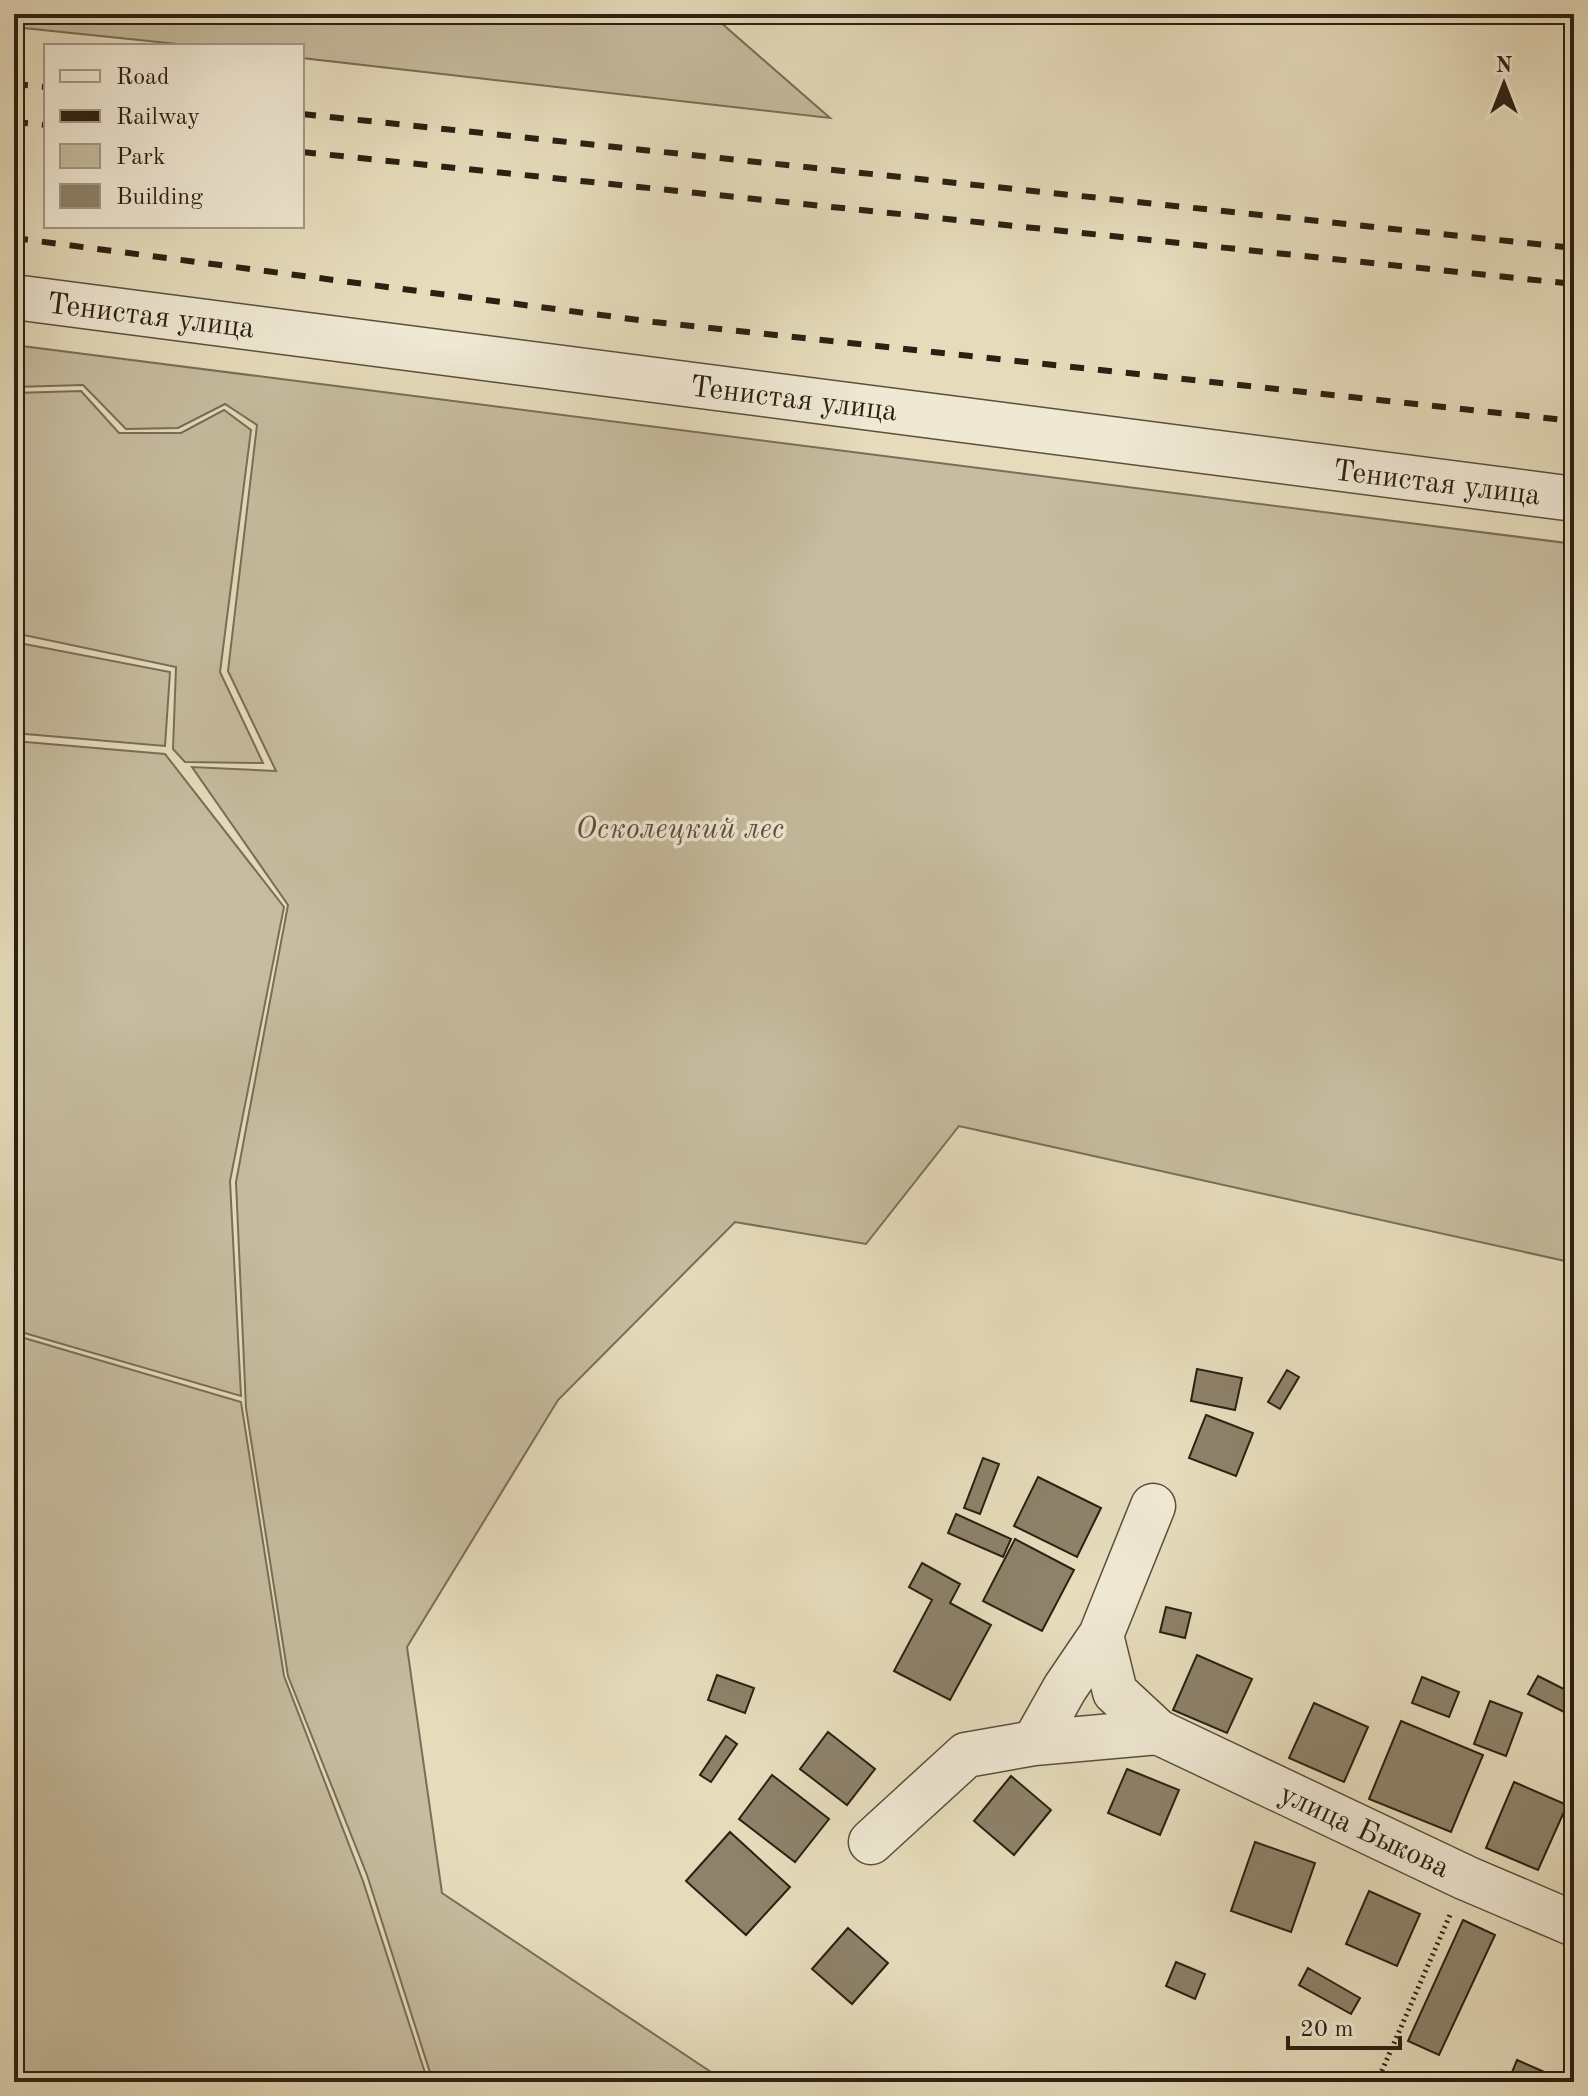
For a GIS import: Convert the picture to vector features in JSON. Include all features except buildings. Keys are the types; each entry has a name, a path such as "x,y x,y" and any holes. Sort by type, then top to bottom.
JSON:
{"street":[{"name":"Тенистая улица","path":"14,297 1574,499"},
{"path":"1034,1743 1065,1688 1101,1635 1153,1506"},
{"path":"1101,1635 1115,1692 1158,1732"},
{"path":"871,1842 966,1755 1034,1743 1158,1732"},
{"name":"улица Быкова","path":"1158,1732 1466,1878 1574,1924"}],"path":[{"path":"1377,2082 1466,1878"}],"green space":[{"path":"14,14 711,14 830,118 304,58 304,44 178,44 14,27"},
{"name":"Осколецкий лес","path":"14,345 1574,544 1574,1263 959,1126 866,1244 735,1222 558,1400 407,1647 442,1893 726,2082 433,2082 367,1875 288,1676 246,1408 236,1182 288,905 192,767 276,771 228,671 257,425 225,404 178,428 126,429 83,385 14,387"},
{"path":"81,391 119,433 181,433 224,410 251,430 220,672 263,763 185,762 173,749 176,667 14,633 14,393"},
{"path":"14,642 170,672 165,746 14,733"},
{"path":"14,741 165,754 284,907 230,1181 241,1396 14,1330"},
{"path":"14,1335 241,1402 284,1676 363,1881 428,2082 14,2082"}],"railway":[{"path":"14,84 44,87"},
{"path":"304,114 1574,248"},
{"path":"14,122 44,125"},
{"path":"304,152 1574,284"},
{"path":"14,238 654,322 1574,421"}]}
